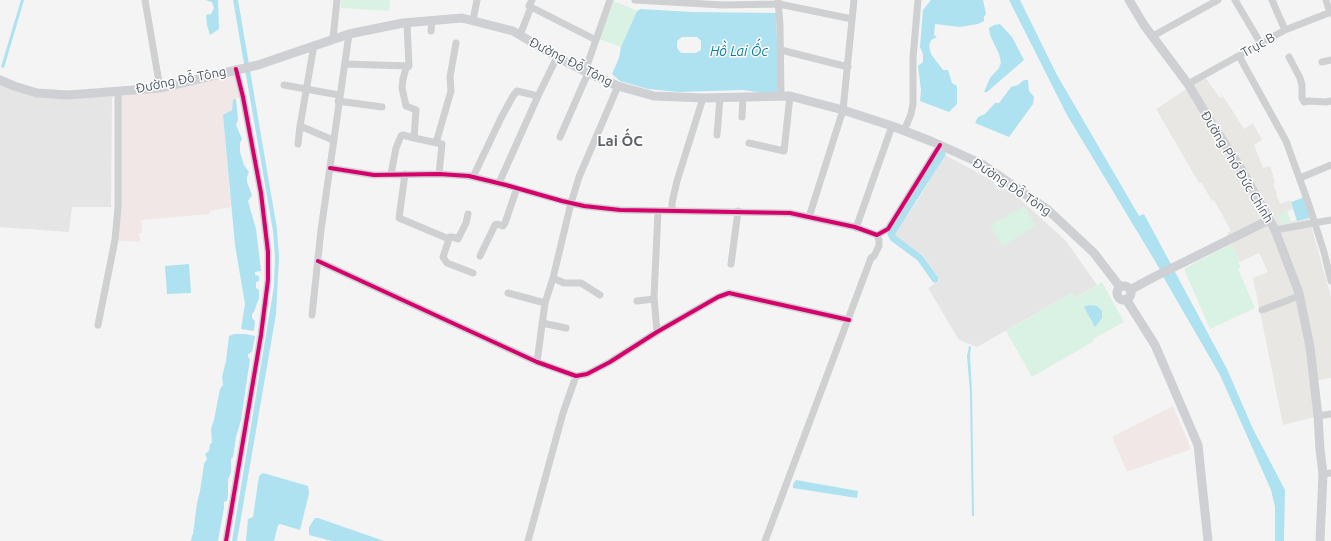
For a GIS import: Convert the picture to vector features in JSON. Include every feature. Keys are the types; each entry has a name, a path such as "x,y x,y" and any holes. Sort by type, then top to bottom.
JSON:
{"main road":[{"name":"Đường Phó Đức Chính","path":"1129,0 1144,25 1188,84 1240,167 1275,230 1299,293 1310,347 1318,416 1320,449 1327,473 1320,541"},
{"name":"Đường Đỗ Tông","path":"0,80 37,93 68,95 160,88 258,65 333,38 349,34 432,21 462,18 473,20 513,31 586,72 618,86 654,96 720,98 786,95 843,110 892,126 940,145 982,164 1048,210 1094,253 1120,287"},
{"path":"1130,290 1269,220"},
{"path":"1127,286 1130,290 1130,296 1126,299 1122,300 1118,297 1117,291 1120,287 1127,286"},
{"path":"1126,299 1155,345 1198,445 1208,541"}],"street":[{"path":"145,0 160,88"},
{"path":"333,38 337,0"},
{"path":"473,20 477,0"},
{"path":"560,137 586,72 610,0"},
{"path":"636,0 721,3 779,2 852,19"},
{"path":"809,217 843,110 854,0"},
{"path":"904,131 911,114 913,104 913,58 918,0"},
{"path":"1153,36 1205,3 1218,0"},
{"path":"1235,0 1261,44"},
{"path":"1272,0 1285,30"},
{"path":"749,143 784,151 786,95 781,50 779,2"},
{"path":"520,35 531,3 596,40"},
{"name":"Trục B","path":"1188,84 1285,30 1329,8"},
{"path":"432,21 432,31"},
{"path":"407,24 409,66 406,68 402,88 406,106 416,110 414,138"},
{"path":"312,315 339,98 349,34"},
{"path":"436,143 451,91 450,77 456,43"},
{"path":"298,144 314,45"},
{"path":"781,50 848,67"},
{"path":"1239,56 1286,141 1300,178 1324,252 1331,281"},
{"path":"499,183 557,57"},
{"path":"1289,57 1300,78 1302,85 1302,98 1304,102 1331,101"},
{"path":"1322,62 1331,60"},
{"path":"345,64 409,66"},
{"path":"226,541 261,335 268,280 268,252 261,193 237,69"},
{"path":"284,85 382,107"},
{"path":"537,362 545,303 553,278 571,203 579,176 618,86"},
{"path":"473,177 501,118 517,91 538,96"},
{"path":"98,325 115,240 118,208 118,92"},
{"path":"742,116 743,97"},
{"path":"672,211 672,203 677,181 703,98"},
{"path":"717,135 720,98"},
{"path":"300,126 334,140"},
{"path":"856,228 892,126"},
{"path":"391,174 396,148 401,136 403,135 442,144 439,174"},
{"path":"330,168 374,175 439,174 473,177 584,206 620,210 790,213 856,228 877,235 888,229 940,145"},
{"path":"1300,178 1331,165"},
{"path":"405,174 399,218 449,239 450,237 458,239 468,214"},
{"path":"480,256 495,225 497,224 503,226 505,223 517,188"},
{"path":"657,332 654,299 658,211"},
{"path":"731,264 738,211"},
{"path":"1275,230 1331,220"},
{"path":"766,541 871,258 874,256 879,246 877,235"},
{"path":"449,239 443,257 447,263 473,272"},
{"path":"318,261 537,362 576,376 586,374 610,362 657,332 718,297 729,293 849,320"},
{"path":"553,278 564,283 581,283 600,295"},
{"path":"508,293 545,303"},
{"path":"1262,310 1299,296"},
{"path":"637,301 654,299"},
{"path":"542,323 566,328"},
{"path":"528,541 563,413 576,376"},
{"path":"1318,416 1331,414"}],"shaded area":[{"path":"236,69 243,97 233,99 232,110 223,115 231,207 210,211 210,214 141,220 142,233 139,233 140,242 115,240 118,92"},
{"path":"1205,77 1220,98 1223,96 1244,129 1253,123 1262,140 1254,145 1263,168 1270,166 1275,182 1273,184 1280,204 1290,200 1293,209 1277,215 1283,223 1309,218 1331,297 1331,378 1314,381 1318,416 1283,425 1253,278 1268,272 1259,253 1240,262 1227,233 1231,231 1214,200 1212,201 1201,182 1199,183 1156,109"},
{"path":"0,80 37,93 118,92 112,98 111,207 72,207 69,232 0,227"},
{"path":"945,155 993,181 997,189 1010,190 1066,241 1097,285 1075,298 1072,293 977,347 959,340 928,288 940,280 923,255 893,236 918,200"},
{"path":"1173,406 1191,449 1127,472 1112,437"}],"green space":[{"path":"341,0 390,0 389,11 341,8"},
{"path":"614,1 637,11 621,47 599,39"},
{"path":"1024,206 1036,226 1002,246 990,225"},
{"path":"1287,211 1291,222 1280,223 1277,215"},
{"path":"1232,244 1240,262 1238,263 1241,267 1238,269 1255,308 1210,329 1184,269"},
{"path":"1102,282 1124,322 1093,339 1094,341 1032,377 1006,331 1072,293 1076,298"}],"water":[{"path":"21,0 24,0 4,68 1,67"},
{"path":"205,0 218,0 219,29 210,35 206,15 211,14 214,8 212,2"},
{"path":"233,0 238,0 277,229 279,258 276,314 237,541 232,541 274,286 275,257 273,231"},
{"path":"931,0 983,0 986,14 984,21 978,24 960,27 935,24 934,35 937,37 931,40 929,46 931,54 943,70 948,70 952,83 957,86 957,104 949,112 920,101 921,90 918,66 923,62 923,54 920,47 923,10"},
{"path":"1009,0 1020,0 1057,75 1139,216 1144,214 1227,369 1253,429 1285,490 1284,541 1275,541 1275,507 1271,490 1220,375 1158,266 1067,115"},
{"name":"Hồ Lai Ốc","path":"641,9 692,12 776,13 779,95 743,90 678,92 648,89 620,81 612,74 619,58 621,47 637,11","holes":["682,37 697,37 701,41 701,50 696,53 681,53 677,48 677,41"]},
{"path":"1000,24 1012,37 1024,60 987,92 984,92 990,78 999,68 1001,63 999,54 990,35 989,28"},
{"path":"1024,80 1028,80 1029,91 1034,97 1033,104 1009,137 975,123 978,117 985,114 995,103 999,103 1011,87 1018,85"},
{"path":"233,99 236,99 238,120 236,125 242,139 240,143 240,152 244,165 249,172 247,182 252,195 248,201 256,229 261,271 255,272 255,275 259,276 259,281 256,282 256,288 259,290 259,299 252,314 252,318 255,321 254,331 241,329 245,304 235,245 223,115 232,110"},
{"path":"1305,197 1310,214 1309,218 1297,221 1291,202"},
{"path":"189,264 191,293 167,294 165,266"},
{"path":"1089,305 1097,306 1102,311 1102,318 1095,327 1084,307"},
{"path":"234,334 255,336 252,352 248,354 250,359 241,420 236,437 233,457 231,459 231,472 228,480 227,501 224,502 218,541 191,541 204,464 207,459 205,454 209,451 210,444 212,443 211,429 220,389 223,385 222,377 226,361 229,336"},
{"path":"969,346 971,347 974,516 972,516 970,392 967,356"},
{"path":"263,473 308,486 309,494 300,530 280,524 278,525 274,541 246,541 248,519 253,517 259,476"},
{"path":"796,480 858,491 857,498 793,488 793,484"},
{"path":"315,518 384,541 332,541 309,535 309,527"}],"waterway":[{"path":"935,279 920,258 893,238 891,234 942,154"}],"cycle path":[{"path":"226,541 261,335 268,280 268,252 261,193 243,97 236,69"},
{"path":"330,168 374,175 439,174 469,176 584,206 620,210 790,213 855,227 877,235 888,229 940,145"},
{"path":"318,261 537,362 576,376 587,374 610,362 657,332 718,297 729,293 849,320"}],"district":[{"name":"Lai ỐC","path":"620,141"}]}
